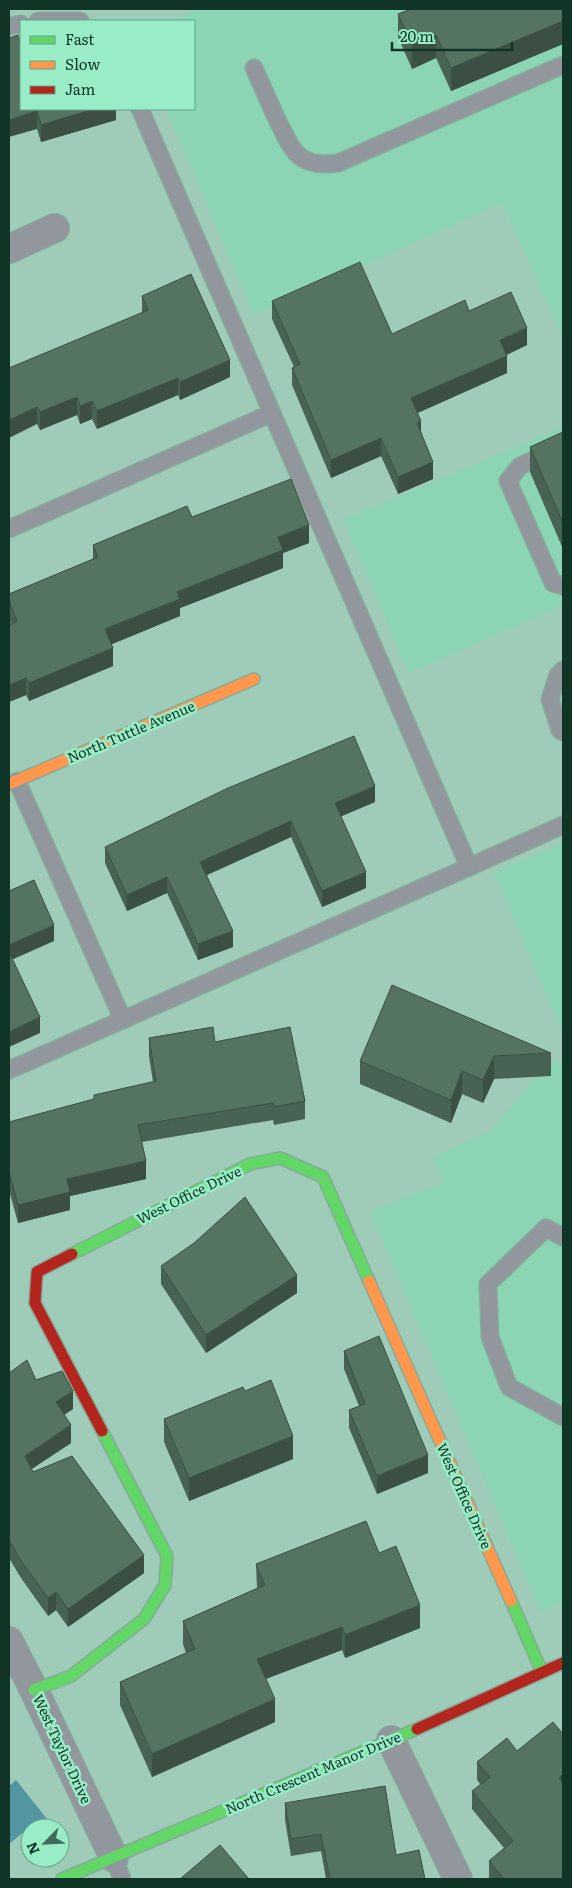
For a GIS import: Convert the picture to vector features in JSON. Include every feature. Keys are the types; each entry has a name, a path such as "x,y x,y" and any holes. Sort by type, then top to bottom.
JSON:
{"street":[{"path":"9,249 55,228"},
{"name":"North Tuttle Avenue","path":"13,782 254,679"},
{"name":"West Office Drive","path":"34,1690 71,1676 144,1619 165,1585 167,1556 35,1303 37,1272 250,1164 280,1158 323,1177 542,1672"},
{"name":"West Taylor Drive","path":"9,1641 118,1869"},
{"name":"North Crescent Manor Drive","path":"62,1879 118,1869 391,1740 563,1663"},
{"path":"391,1740 458,1879"}],"lane":[{"path":"254,68 286,136 297,154 309,162 323,165 338,163 563,65"},
{"path":"140,110 469,867"},
{"path":"9,529 272,413"},
{"path":"563,446 520,466 508,481 553,583 563,586"},
{"path":"563,670 558,675 550,699 560,730 563,732"},
{"path":"13,782 122,1020"},
{"path":"9,1070 563,825"},
{"path":"563,1238 546,1228 488,1284 490,1337 509,1387 563,1418"}],"shaded area":[{"path":"199,9 563,9 563,338 502,203 254,315 166,110 195,110 195,20 172,20"},
{"path":"563,427 563,605 409,673 343,520"},
{"path":"563,843 563,1034 494,872"},
{"path":"563,1060 563,1602 541,1612 370,1212 444,1182 433,1157 490,1131 543,1069"}],"water":[{"path":"16,1780 46,1818 20,1818 20,1835 9,1844 9,1786"}],"building":[{"path":"411,9 563,9 563,21 451,68 436,35 412,45 398,14"},
{"path":"18,35 20,42 20,110 91,110 41,125 37,111 9,120 9,38"},
{"path":"360,262 392,334 465,300 469,311 511,292 527,328 500,340 507,356 411,398 421,421 417,423 433,462 398,477 381,438 331,460 292,368 300,364 272,301"},
{"path":"191,274 230,360 180,382 178,378 97,411 92,401 80,406 77,397 40,412 37,407 9,420 9,368 148,310 142,296"},
{"path":"563,432 563,523 530,447"},
{"path":"291,479 309,525 278,537 283,550 177,592 180,599 105,629 113,648 29,683 26,678 9,685 9,625 17,621 9,601 9,594 98,557 93,545 187,506 192,517"},
{"path":"354,736 375,786 335,803 366,872 322,891 291,821 200,862 233,931 198,944 167,877 127,895 105,847 228,788"},
{"path":"34,880 54,925 9,945 9,891"},
{"path":"9,952 40,1017 9,1032"},
{"path":"392,985 551,1053 494,1056 483,1080 462,1071 451,1100 360,1061"},
{"path":"213,1027 215,1042 290,1027 305,1101 274,1107 273,1103 138,1125 146,1161 67,1179 70,1192 18,1205 9,1172 9,1122 94,1099 94,1095 156,1081 149,1038"},
{"path":"245,1197 297,1275 206,1335 161,1266 194,1243"},
{"path":"379,1336 428,1455 377,1476 349,1410 365,1404 344,1351"},
{"path":"27,1360 36,1380 62,1371 73,1391 56,1402 71,1425 25,1456 33,1472 72,1456 144,1555 68,1609 56,1592 48,1598 21,1561 9,1540 9,1373"},
{"path":"271,1380 293,1436 189,1478 164,1419 243,1387 245,1391"},
{"path":"366,1521 379,1553 396,1546 420,1605 345,1635 342,1627 257,1659 275,1699 152,1754 120,1682 195,1649 183,1621 265,1585 256,1564"},
{"path":"553,1722 563,1734 563,1774 559,1778 563,1783 563,1879 504,1879 489,1861 513,1841 472,1791 490,1777 477,1762 507,1738 517,1751"},
{"path":"385,1786 396,1855 419,1850 425,1879 330,1879 321,1834 291,1839 285,1803"},
{"path":"220,1845 249,1879 180,1879"}],"traffic: fast":[{"path":"72,1254 250,1164 280,1158 323,1177 369,1281"},
{"path":"34,1690 71,1676 144,1619 165,1585 167,1556 102,1431"},
{"path":"511,1601 542,1672"},
{"path":"62,1879 417,1729"}],"traffic: slow":[{"path":"9,784 254,679"},
{"path":"369,1281 511,1601"}],"traffic: jam":[{"path":"72,1254 37,1272 35,1303 102,1431"},
{"path":"417,1729 563,1663"}]}
